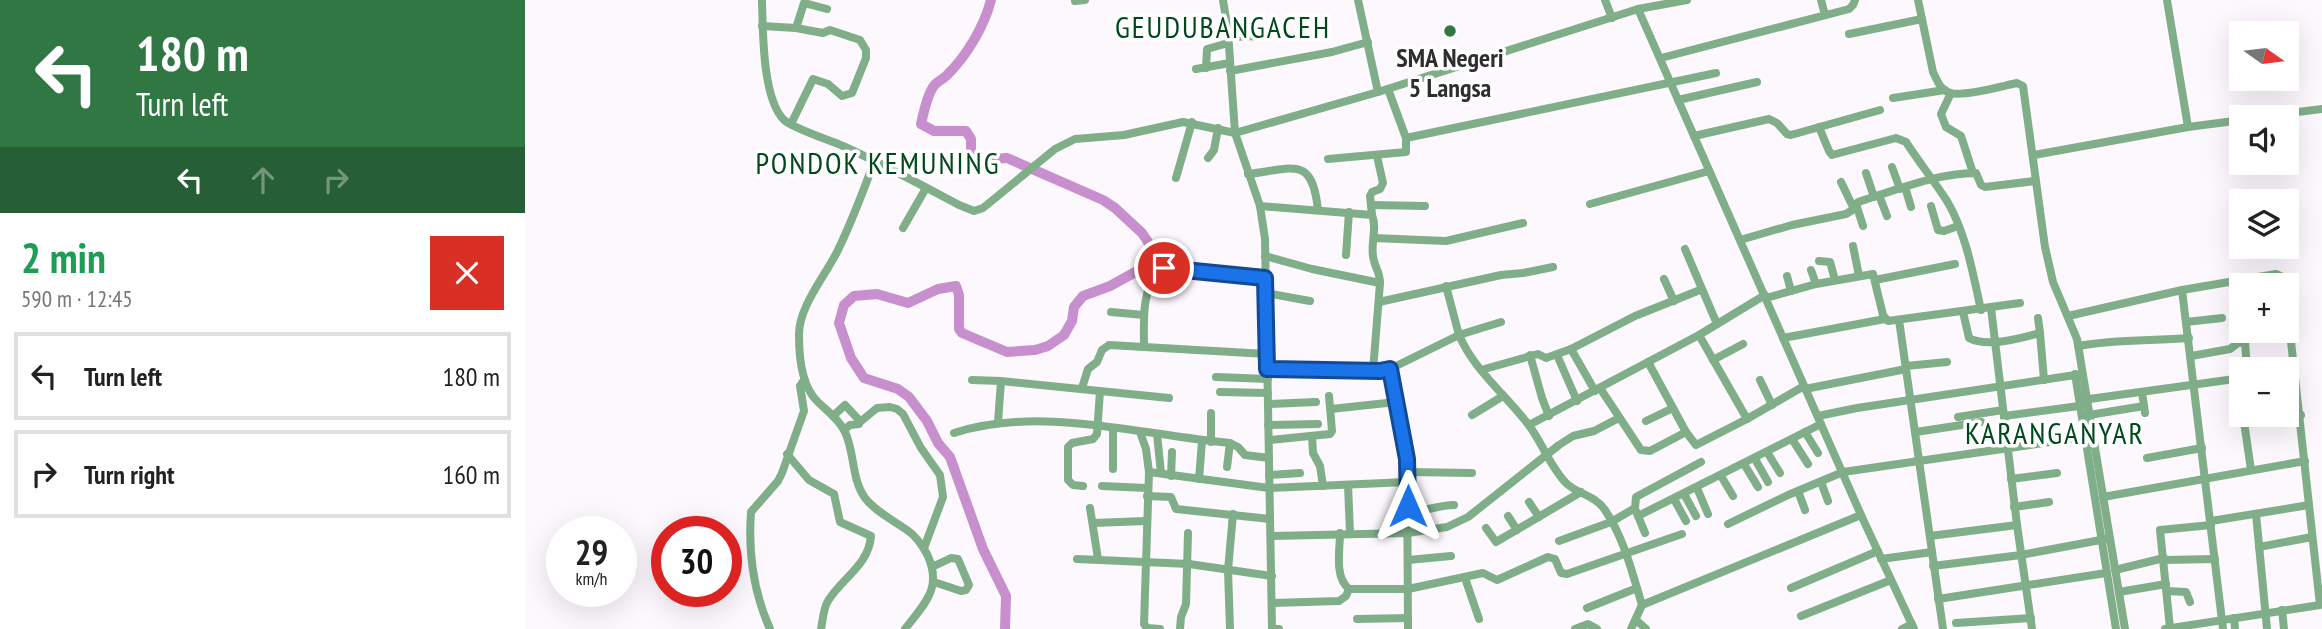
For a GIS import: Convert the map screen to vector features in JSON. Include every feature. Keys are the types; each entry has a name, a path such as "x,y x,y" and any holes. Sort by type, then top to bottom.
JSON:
{"street":[{"path":"762,0 763,54 776,108 785,120 974,211 983,208 1055,149 1075,139 1114,137 1171,123 1192,122 1235,133 1388,89 1638,9 1687,0"},
{"path":"1223,0 1235,133 1260,206 1264,229 1272,629 1279,629"},
{"path":"1358,0 1378,92"},
{"path":"1605,0 1612,18"},
{"path":"1821,0 1825,15"},
{"path":"1661,58 1849,9 1855,0"},
{"path":"1918,0 1933,72 1948,92"},
{"path":"2167,0 2187,127"},
{"path":"796,28 803,3 827,9"},
{"path":"1638,9 1913,627 1902,629"},
{"path":"1849,34 1921,19"},
{"path":"762,26 822,33 830,30 855,37 865,46 867,56 854,92 842,96 828,84 812,79 791,124"},
{"path":"1206,68 1207,49 1228,40 1263,36"},
{"path":"1196,69 1230,67 1332,52 1368,42"},
{"path":"1406,138 1716,73"},
{"path":"1678,100 1757,82"},
{"path":"1893,98 2020,83 2023,86 2049,264 2078,346 2082,402 2105,540 2116,629"},
{"path":"1328,159 1406,152 1406,138 1388,89"},
{"path":"1948,92 1941,114 1946,127 1961,136 1973,173 1978,176 1981,185 1985,187 2035,181"},
{"path":"2299,111 2322,108"},
{"path":"1694,136 1769,120 1777,123 1787,134 1880,110"},
{"path":"1176,178 1192,122"},
{"path":"2034,155 2229,122"},
{"path":"1819,127 1832,155 1896,138 1901,139 1948,202 1968,257 1981,310"},
{"path":"1207,158 1214,150 1218,128"},
{"path":"1373,371 1380,273 1373,256 1371,193 1380,189 1383,183 1377,156"},
{"path":"874,162 837,253 817,285 799,326 799,339 804,380 815,399 844,430 858,483 867,500 913,534 924,548 932,567 934,582 926,601 905,629"},
{"path":"1892,167 1911,208"},
{"path":"1248,174 1297,168 1307,173 1315,184 1318,210"},
{"path":"1590,204 1709,172"},
{"path":"1865,173 1887,216"},
{"path":"1740,240 1792,225 1846,214 1877,196 1903,188 1973,173"},
{"path":"1841,182 1863,226"},
{"path":"903,228 926,188"},
{"path":"1371,205 1425,206"},
{"path":"1260,206 1372,215"},
{"path":"1931,206 1938,230 1944,231 1958,226"},
{"path":"1346,255 1349,212"},
{"path":"1374,238 1446,241 1523,223"},
{"path":"1853,246 1859,276"},
{"path":"1685,249 1700,290 1717,324"},
{"path":"1265,256 1312,269 1380,282"},
{"path":"1819,261 1830,262 1835,281"},
{"path":"1875,280 1955,264"},
{"path":"1379,302 1446,286 1553,267"},
{"path":"1144,347 1144,315 1149,286 1154,276 1164,268 1265,278"},
{"path":"1811,270 1816,284"},
{"path":"1529,425 1766,297 1816,284 1873,274 1885,319"},
{"path":"1787,276 1791,291"},
{"path":"1664,279 1674,301"},
{"path":"2068,316 2182,290 2229,284"},
{"path":"1446,286 1459,335 1471,359 1529,425 1562,478 1572,488 1605,509 1627,554 1642,605 1631,629"},
{"path":"1481,370 1530,355 1539,354 1546,358 1557,355 1635,316 1700,290"},
{"path":"2182,290 2195,386 2205,432 2202,448 2222,624"},
{"path":"1266,293 1310,301"},
{"path":"1783,338 1885,319 1899,320 2021,303"},
{"path":"1991,308 2014,507 2032,629"},
{"path":"1111,312 1144,315"},
{"path":"1963,312 1969,338 1976,341 1995,341 2040,333"},
{"path":"2038,318 2044,380"},
{"path":"2186,322 2222,318"},
{"path":"1899,320 1943,629"},
{"path":"1267,369 1390,369 1459,335 1501,322"},
{"path":"1699,335 1747,419"},
{"path":"2078,346 2122,339 2145,341 2189,338"},
{"path":"2191,356 2230,349 2245,342 2246,357"},
{"path":"1713,359 1743,344"},
{"path":"1082,388 1088,369 1097,362 1105,346 1267,354"},
{"path":"1571,349 1641,450 1646,452 1686,432"},
{"path":"1530,355 1549,415"},
{"path":"1557,355 1577,401"},
{"path":"1648,362 1693,444 1700,445 1805,387 1947,362"},
{"path":"1390,369 1407,459 1408,629"},
{"path":"1559,541 1674,499 1767,453 1805,432 1820,420 1857,408 2079,374"},
{"path":"1216,377 1268,379"},
{"path":"770,629 761,608 751,567 751,512 778,481 804,411 800,386 804,380"},
{"path":"972,380 1169,398"},
{"path":"1760,380 1772,405"},
{"path":"1958,417 2003,413 2229,380"},
{"path":"998,422 1001,381"},
{"path":"1083,486 1073,485 1068,480 1068,447 1072,443 1093,439 1097,434 1100,391"},
{"path":"1220,392 1268,393"},
{"path":"2089,415 2144,410 2142,392"},
{"path":"1269,440 1332,433 1329,396"},
{"path":"1472,415 1503,396"},
{"path":"1268,404 1316,402"},
{"path":"1331,409 1396,402"},
{"path":"2082,402 2089,415 2088,436 2103,497 2105,540"},
{"path":"833,416 845,405 860,422"},
{"path":"844,430 860,422 877,408 890,407 903,414 921,448 940,475 943,497 924,548"},
{"path":"2299,407 2321,605 2234,618 2222,624 2170,628 2159,530 2309,505"},
{"path":"1646,421 1673,408"},
{"path":"1199,479 1211,413"},
{"path":"1271,536 1408,533 1447,527 1459,522 1573,436 1594,431 1619,418"},
{"path":"954,433 998,422 1096,425 1230,443 1245,455 1269,458"},
{"path":"1916,432 1981,422"},
{"path":"1268,425 1318,424"},
{"path":"2244,427 2251,470"},
{"path":"1113,428 1113,469"},
{"path":"1140,432 1148,456 1149,472 1145,628 1160,629"},
{"path":"1805,432 1818,453"},
{"path":"1157,434 1161,473"},
{"path":"1312,436 1313,453 1321,466 1323,486"},
{"path":"1728,524 1843,472 1920,463 2088,436"},
{"path":"1792,439 1808,464"},
{"path":"1227,467 1230,443"},
{"path":"2147,458 2202,448"},
{"path":"1171,476 1172,452"},
{"path":"1767,453 1780,473"},
{"path":"787,454 809,480 834,494 840,522 870,536 859,566 827,602 821,629"},
{"path":"1148,456 1159,457"},
{"path":"1755,459 1767,482"},
{"path":"2103,497 2305,461"},
{"path":"1645,533 1637,512 1636,497 1701,462"},
{"path":"1744,464 1758,487"},
{"path":"1149,472 1269,488 1347,485 1408,477 1472,473"},
{"path":"2011,479 2057,473"},
{"path":"1269,475 1300,474"},
{"path":"1721,476 1733,496"},
{"path":"1821,482 1828,501"},
{"path":"1347,485 1350,533"},
{"path":"1102,486 1171,497 1176,509 1270,519"},
{"path":"1697,488 1708,514"},
{"path":"1798,491 1805,510"},
{"path":"1486,528 1496,542 1581,492"},
{"path":"1684,494 1696,516"},
{"path":"1674,499 1686,521"},
{"path":"1529,502 1539,517"},
{"path":"2014,507 2049,502"},
{"path":"1408,512 1454,505"},
{"path":"1090,508 1098,559"},
{"path":"1230,629 1228,570 1233,514"},
{"path":"2256,514 2267,629"},
{"path":"1642,605 1861,515"},
{"path":"1508,516 1517,530"},
{"path":"1093,523 1146,521"},
{"path":"1930,536 2017,525"},
{"path":"1180,629 1186,604 1188,533"},
{"path":"1340,533 1339,569 1342,582 1349,589 1408,589 1483,572 1497,580 1552,556 1561,573 1565,575 1682,534"},
{"path":"2259,547 2312,537"},
{"path":"1933,566 2021,555 2105,540"},
{"path":"1791,588 1880,555 1932,552"},
{"path":"1408,560 1451,556"},
{"path":"932,567 951,558 958,559 969,584 966,590 961,591 934,582"},
{"path":"1077,559 1189,564 1272,576"},
{"path":"1938,599 2110,575 2164,559 2215,559"},
{"path":"2110,575 2119,592 2125,629"},
{"path":"1465,578 1479,619"},
{"path":"1801,617 1891,580"},
{"path":"2119,592 2166,587 2186,592 2190,602"},
{"path":"1587,608 1637,588"},
{"path":"1272,603 1339,601 1345,598 1349,589"},
{"path":"2282,611 2284,629"},
{"path":"1357,620 1408,618"},
{"path":"1956,623 2031,618"},
{"path":"2234,618 2235,629"},
{"path":"1636,620 1646,629"},
{"path":"1575,629 1588,624 1597,629"}],"waterway":[{"path":"991,0 984,21 967,51 933,87 921,124 934,131 966,131 971,139 971,154 980,163 1007,158 1103,200 1142,233 1150,245 1149,255 1139,270 1110,286 1083,296 1074,307 1072,321 1064,335 1048,346 1035,350 1007,352 962,333 959,329 959,295 956,286 938,289 908,303 877,294 854,296 844,305 839,323 851,358 864,378 898,389 909,397 950,457 983,549 1006,596 1005,629"}],"place":[{"name":"SMA Negeri 5 Langsa","path":"1450,31"}],"district":[{"name":"GEUDUBANGACEH","path":"1223,28"},
{"name":"PONDOK KEMUNING","path":"878,164"},
{"name":"KARANGANYAR","path":"2055,434"}],"route":[{"path":"1164,268 1265,278 1267,369 1390,369 1407,459 1408,506"}]}
